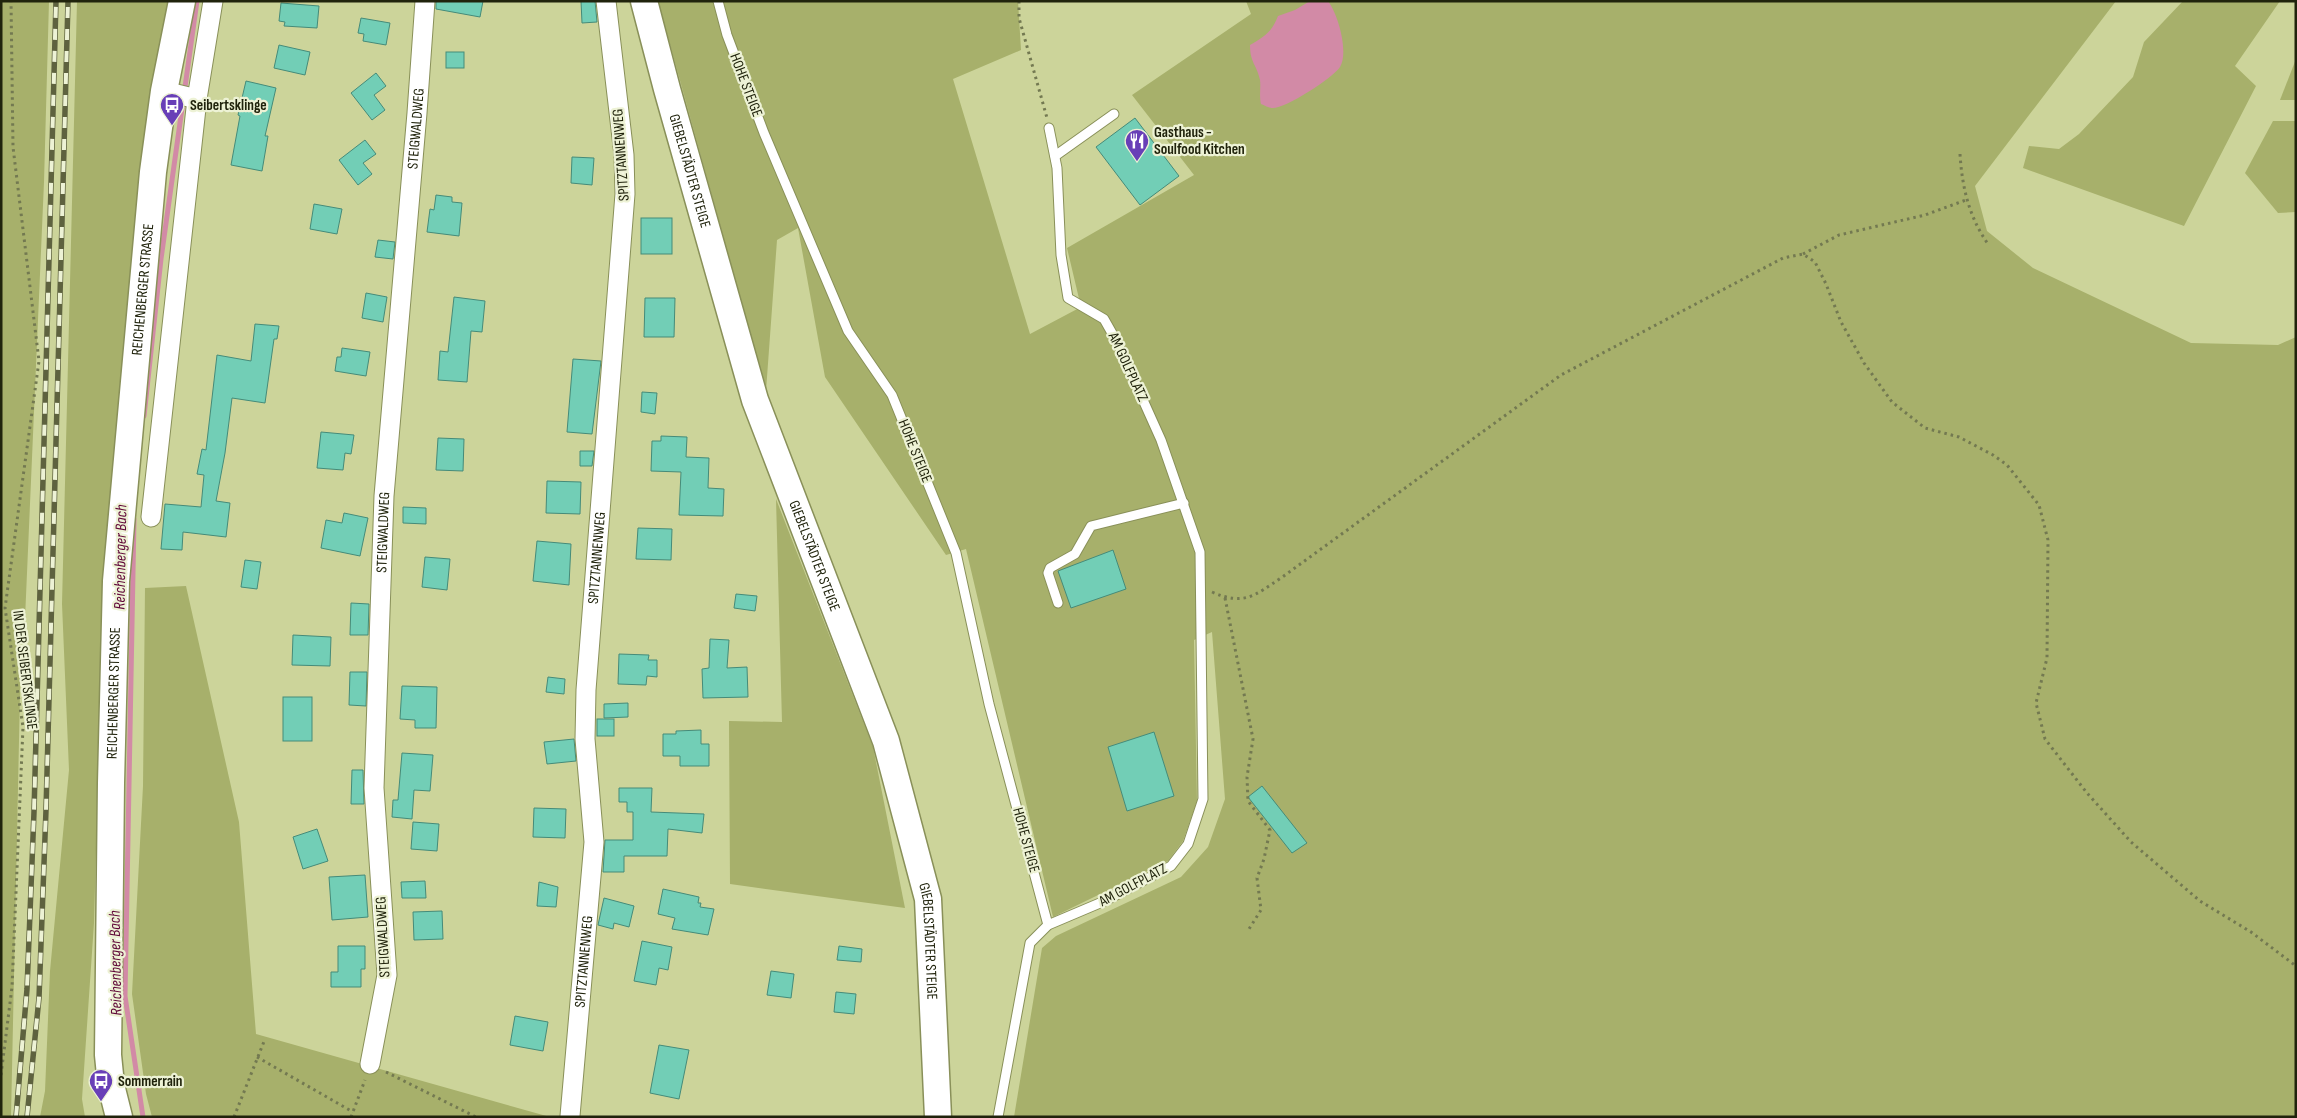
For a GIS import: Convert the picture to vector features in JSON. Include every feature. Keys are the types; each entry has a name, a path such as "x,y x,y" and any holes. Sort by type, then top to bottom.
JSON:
{"main road":[{"name":"REICHENBERGER STRASSE","path":"119,1117 111,1085 108,1055 111,783 116,581 152,172 168,92 182,1"},
{"name":"GIEBELSTÄDTER STEIGE","path":"644,1 669,99 755,400 886,741 894,769 928,899 938,1117"}],"street":[{"path":"151,517 194,98 213,1"},
{"name":"STEIGWALDWEG","path":"370,1064 387,975 374,788 384,496 417,113 424,1"},
{"name":"SPITZTANNENWEG","path":"570,1116 594,842 585,739 586,690 625,194 624,155 606,1"},
{"path":"168,92 194,98"}],"lane":[{"name":"HOHE STEIGE","path":"718,1 727,35 764,133 848,331 892,395 956,553 989,704 1048,925"},
{"path":"1055,156 1114,114"},
{"name":"AM GOLFPLATZ","path":"998,1117 1030,943 1048,925 1107,900 1171,866 1188,844 1203,799 1202,588 1200,552 1161,440 1117,342 1104,319 1068,298 1061,256 1055,156 1049,128"},
{"path":"1058,603 1048,573 1050,568 1075,554 1091,526 1184,503"}],"path":[{"name":"IN DER SEIBERTSKLINGE","path":"1,1075 12,987 23,727 4,608 39,361 13,147 11,1"},
{"path":"1019,1 1019,18 1049,128"},
{"path":"1960,154 1961,176 1966,200 1975,225 1988,244"},
{"path":"1202,588 1225,598 1250,599 1561,374 1782,258 1803,254 1839,235 1925,215 1966,200"},
{"path":"1803,254 1815,262 1841,322 1864,363 1892,402 1925,428 1959,436 1993,455 2006,465 2039,505 2048,540 2047,658 2036,703 2045,739 2087,793 2131,842 2200,901 2251,932 2296,966"},
{"path":"1225,598 1253,739 1247,777 1248,802 1270,830 1264,859 1257,878 1261,910 1249,929"},
{"path":"234,1117 264,1039"},
{"path":"257,1057 353,1112"},
{"path":"351,1117 370,1064 476,1117"}],"green space":[{"path":"1,1 49,1 44,182 25,619 21,647 11,1117 1,1117"},
{"path":"77,1 184,1 103,596 94,923 82,1099 85,1117 40,1117 45,1091 50,971 69,770 62,604"},
{"path":"658,1 1018,1 1021,50 953,79 1030,334 1081,307 1067,248 1194,175 1132,95 1251,14 1246,1 2116,1 1975,186 1987,231 2033,268 2191,343 2278,345 2296,337 2296,1117 1014,1117 1042,948 1056,936 1181,877 1208,847 1225,799 1212,632 1194,640 1197,801 1183,841 1168,861 1053,917 966,549 946,555 825,377 798,228 777,240 766,391"},
{"path":"2183,1 2280,1 2235,66 2256,86 2184,226 2023,168 2029,146 2059,149 2079,134 2133,77 2144,42"},
{"path":"2296,59 2296,100 2280,100"},
{"path":"2273,121 2296,121 2296,212 2278,213 2245,173"},
{"path":"776,499 873,747 905,908 730,884 729,721 782,722"},
{"path":"186,586 239,822 256,1034 550,1117 152,1117 146,1094 132,994 143,786 145,588"}],"shaded area":[{"path":"1310,1 1328,1 1332,7 1339,24 1343,43 1340,67 1319,85 1287,104 1272,108 1261,104 1260,80 1252,60 1250,45 1267,34 1278,16 1295,10"}],"building":[{"path":"436,1 483,1 480,17 436,9"},
{"path":"581,1 595,1 597,22 582,23"},
{"path":"281,3 319,6 317,28 284,26 285,22 279,21"},
{"path":"361,18 390,23 386,45 363,41 364,34 358,33"},
{"path":"279,45 310,52 305,75 274,68"},
{"path":"446,52 464,52 464,68 446,68"},
{"path":"376,73 386,86 374,95 385,110 372,120 351,93"},
{"path":"246,81 276,88 265,136 268,136 262,171 231,165 240,116 238,115"},
{"name":"Gasthaus - Soulfood Kitchen","path":"1135,118 1179,176 1140,205 1096,147"},
{"path":"365,140 376,154 363,163 372,174 358,185 339,160"},
{"path":"572,157 594,158 592,185 571,183"},
{"path":"436,195 452,197 452,202 462,203 459,236 427,232 430,209 434,210"},
{"path":"314,204 342,209 337,234 310,229"},
{"path":"641,218 672,218 672,254 641,254"},
{"path":"378,240 395,242 393,259 375,257"},
{"path":"366,293 387,297 383,322 362,318"},
{"path":"454,297 485,301 482,332 471,331 467,382 438,380 440,351 448,352"},
{"path":"645,298 675,298 674,337 644,337"},
{"path":"255,324 279,326 277,339 274,339 265,403 232,398 225,453 216,501 230,503 226,537 183,532 182,550 161,549 165,504 201,507 204,475 197,474 202,449 206,450 217,355 251,361"},
{"path":"342,348 370,352 366,376 335,371 337,357 341,357"},
{"path":"573,359 601,361 592,434 567,432"},
{"path":"642,392 657,393 655,414 641,412"},
{"path":"321,432 354,435 351,454 345,453 343,470 317,468"},
{"path":"661,436 687,437 686,457 709,458 708,488 724,489 723,516 679,515 681,472 651,471 652,441 661,441"},
{"path":"438,438 464,439 463,471 436,470"},
{"path":"580,451 594,451 592,466 580,466"},
{"path":"547,481 581,482 580,514 546,513"},
{"path":"403,507 426,508 426,524 403,523"},
{"path":"344,513 368,518 360,556 321,548 326,520 342,523"},
{"path":"638,528 672,529 671,560 636,559"},
{"path":"537,541 571,544 569,585 533,581"},
{"path":"1113,550 1126,589 1071,608 1058,571"},
{"path":"425,557 450,559 447,590 422,587"},
{"path":"245,560 261,562 257,589 241,587"},
{"path":"736,594 757,596 755,611 734,608"},
{"path":"351,603 369,604 368,635 350,635"},
{"path":"293,635 331,637 330,666 292,665"},
{"path":"710,639 729,640 727,668 747,667 748,697 703,698 702,669 709,668"},
{"path":"619,654 649,655 648,660 657,660 657,677 647,676 646,685 618,684"},
{"path":"350,672 367,672 366,706 349,705"},
{"path":"548,677 565,679 564,694 546,692"},
{"path":"402,686 437,687 436,728 415,728 415,720 400,719"},
{"path":"283,697 312,697 312,741 283,741"},
{"path":"628,703 628,717 604,718 604,704"},
{"path":"597,719 614,719 614,736 597,736"},
{"path":"701,730 701,744 709,744 709,766 680,766 680,756 663,756 663,734 676,734 676,731"},
{"path":"1154,732 1174,796 1127,811 1108,747"},
{"path":"574,739 576,761 547,764 544,742"},
{"path":"402,753 433,755 430,791 414,790 412,819 392,817 393,800 398,800"},
{"path":"352,770 363,770 364,804 351,804"},
{"path":"1262,786 1307,843 1292,853 1248,797"},
{"path":"619,788 652,788 651,812 704,814 702,833 668,829 667,856 624,856 624,872 603,872 605,840 633,840 633,812 627,812 627,802 619,802"},
{"path":"534,808 566,809 565,838 533,837"},
{"path":"413,822 439,824 437,851 411,849"},
{"path":"317,829 328,861 303,869 293,837"},
{"path":"365,875 368,917 332,920 329,877"},
{"path":"425,881 426,898 402,898 401,882"},
{"path":"539,882 558,887 556,907 537,906"},
{"path":"663,889 699,897 698,903 701,903 700,907 714,909 708,935 672,929 675,918 658,914"},
{"path":"604,898 634,906 629,927 614,923 613,929 598,925"},
{"path":"442,911 443,939 414,940 413,912"},
{"path":"642,941 672,947 668,970 659,968 656,985 634,981"},
{"path":"338,946 365,946 365,969 361,969 361,987 331,987 331,972 338,972"},
{"path":"839,946 862,949 861,962 837,960"},
{"path":"771,971 794,974 791,998 767,995"},
{"path":"836,992 856,994 854,1014 834,1012"},
{"path":"515,1016 548,1022 543,1051 510,1045"},
{"path":"659,1045 689,1050 679,1099 650,1093"}],"waterway":[{"name":"Reichenberger Bach","path":"144,416 161,259 197,1"},
{"name":"Reichenberger Bach","path":"134,519 125,996 143,1117"}],"railway":[{"path":"16,1117 27,989 34,812 56,1"},
{"path":"27,1117 39,998 46,810 68,1"}],"place":[{"name":"Seibertsklinge","path":"172,126"},
{"name":"Gasthaus - Soulfood Kitchen","path":"1137,162"},
{"name":"Sommerrain","path":"101,1102"}]}
